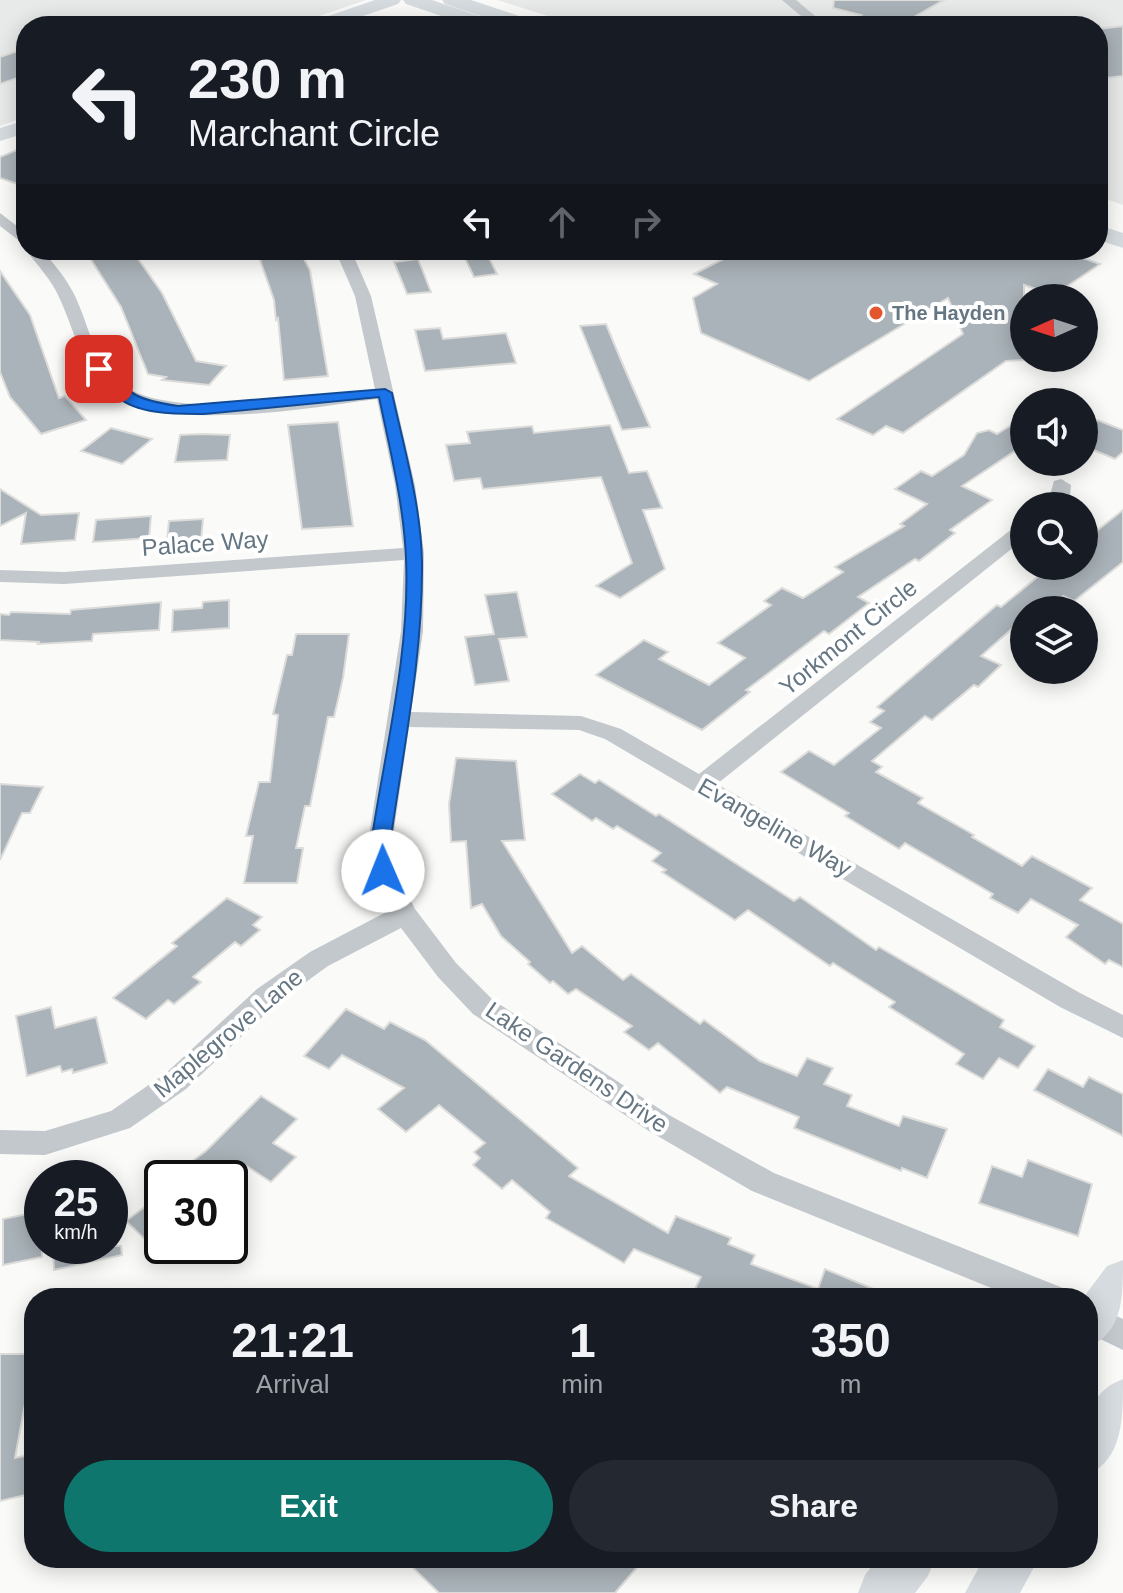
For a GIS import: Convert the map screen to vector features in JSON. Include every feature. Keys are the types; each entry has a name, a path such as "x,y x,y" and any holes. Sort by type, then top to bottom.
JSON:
{"main road":[{"path":"413,0 460,16"},
{"path":"452,0 500,16"}],"street":[{"path":"346,16 392,0"},
{"path":"788,0 808,16"},
{"path":"0,218 16,232"},
{"path":"41,260 64,291 99,369 122,395 146,405 204,410 385,393"},
{"name":"Lake Gardens Drive","path":"347,260 363,296 405,485 414,553 412,631 381,837 383,871 405,914 447,970 483,1007 659,1123 763,1182 1027,1288"},
{"path":"1060,492 1061,485"},
{"name":"Yorkmont Circle","path":"702,784 1010,540"},
{"name":"Palace Way","path":"0,576 64,578 414,553"},
{"name":"Evangeline Way","path":"401,719 581,723 613,734 1070,1000 1123,1027"},
{"name":"Maplegrove Lane","path":"0,1142 45,1143 120,1120 176,1081 267,996 293,977 343,945 405,914"},
{"path":"1098,1324 1123,1280"},
{"path":"1098,1437 1123,1401"},
{"path":"883,1593 902,1568"},
{"path":"990,1593 1007,1568"}],"shaded area":[{"path":"0,0 366,0 319,16 16,16 16,120 0,126"},
{"path":"497,0 1123,0 1123,205 1108,200 1108,16 548,16"}],"building":[{"path":"834,0 944,0 916,16 859,16 833,8"},
{"path":"1123,26 1123,76 1108,78 1108,28"},
{"path":"16,51 16,78 0,84 0,57"},
{"path":"16,150 16,184 0,178 0,157"},
{"path":"91,260 139,260 162,293 196,361 226,366 209,385 162,380 166,377 148,374 121,307"},
{"path":"260,260 304,260 310,270 328,376 284,380 274,300"},
{"path":"418,260 431,292 407,294 394,262"},
{"path":"466,260 490,260 497,274 474,277"},
{"name":"The Hayden","path":"721,260 1089,260 1100,264 1070,284 1010,284 1010,361 903,433 886,426 873,435 837,419 963,334 948,298 809,381 701,333 693,298 717,284 694,274"},
{"path":"0,271 30,315 59,398 65,396 86,420 41,434 10,397 0,372"},
{"path":"606,324 650,427 622,430 580,326"},
{"path":"440,328 443,339 506,333 516,363 425,371 415,330"},
{"path":"1098,420 1123,430 1123,452 1115,459 1098,452"},
{"path":"338,422 353,526 302,529 288,425"},
{"path":"610,425 629,473 647,471 662,508 643,510 665,569 620,598 596,586 632,563 601,477 483,489 480,478 454,481 446,445 470,443 467,432 532,426 534,433"},
{"path":"1010,426 1010,454 962,486 992,500 950,530 955,533 919,561 915,559 858,597 869,603 829,634 824,631 746,690 750,692 702,730 596,675 644,640 668,652 659,659 709,685 745,658 718,643 771,605 764,601 782,588 803,598 843,572 835,567 904,526 900,524 927,504 895,489 921,471 932,476 964,455 977,433 989,430 997,434"},
{"path":"111,428 152,439 122,464 81,451"},
{"path":"180,435 230,435 227,460 175,462"},
{"path":"0,489 41,515 79,513 75,540 21,544 26,513 0,526"},
{"path":"1123,510 1123,562 1080,596 1014,596 1034,580 1098,580 1098,530"},
{"path":"151,516 149,538 93,542 96,520"},
{"path":"203,519 201,540 167,541 169,521"},
{"path":"517,592 527,637 499,639 509,681 475,685 465,637 494,634 485,595"},
{"path":"229,600 229,628 172,632 173,610 202,608 203,602"},
{"path":"1010,600 1010,631 981,656 1001,665 978,687 974,685 932,720 925,716 872,761 882,767 876,772 923,798 918,803 1022,866 1032,856 1092,888 1080,900 1123,924 1123,967 1109,960 1105,964 1066,937 1078,925 1031,899 1018,913 990,898 993,894 905,843 899,849 845,816 849,813 781,772 809,751 834,765 881,728 870,722 884,711 877,707 997,605 1001,607"},
{"path":"161,602 159,630 93,634 92,641 38,644 0,640 0,614 70,614 71,610"},
{"path":"296,634 349,634 343,678 334,717 328,717 310,806 305,806 296,848 303,848 297,883 244,883 253,836 246,836 259,782 270,782 278,715 273,714 287,655 292,655"},
{"path":"456,758 516,761 525,840 502,841 572,953 582,946 623,980 631,974 700,1024 704,1020 760,1061 797,1076 807,1058 833,1068 824,1084 852,1095 847,1106 899,1126 903,1116 947,1129 927,1178 902,1168 901,1171 794,1128 799,1117 727,1087 720,1093 658,1043 649,1050 624,1032 632,1026 576,989 568,994 528,964 530,962 501,936 482,904 471,908 466,841 451,842 449,804"},
{"path":"580,774 595,783 599,780 656,816 659,814 794,901 800,897 876,950 879,947 1004,1020 1000,1027 1035,1046 1018,1068 999,1058 983,1079 956,1064 964,1054 889,1007 895,1002 833,963 830,966 748,910 735,920 662,872 666,870 652,861 661,853 617,826 613,829 596,818 592,821 552,794"},
{"path":"0,784 43,787 30,813 22,813 0,860"},
{"path":"227,898 262,917 253,925 260,930 241,946 235,942 193,977 201,982 174,1004 168,1000 146,1019 113,998 177,946 172,943"},
{"path":"51,1007 55,1028 96,1017 107,1063 73,1073 72,1069 62,1072 60,1066 27,1076 16,1016"},
{"path":"346,1009 384,1029 390,1022 425,1040 578,1168 569,1176 668,1233 676,1216 731,1238 728,1244 755,1255 751,1264 815,1288 696,1288 701,1277 634,1249 624,1263 546,1218 550,1212 512,1180 502,1189 473,1165 480,1158 474,1152 485,1143 439,1105 406,1132 378,1109 404,1088 342,1055 329,1069 304,1056"},
{"path":"1048,1069 1083,1087 1089,1077 1123,1094 1123,1136 1034,1090"},
{"path":"261,1096 297,1119 273,1143 296,1157 271,1182 248,1167 248,1160 194,1160"},
{"path":"1028,1160 1092,1184 1078,1236 979,1203 992,1166 1022,1177"},
{"path":"144,1208 144,1238 128,1223 128,1220"},
{"path":"24,1215 24,1261 3,1265 3,1219"},
{"path":"54,1264 81,1264 54,1270"},
{"path":"825,1269 871,1288 818,1288"},
{"path":"0,1354 24,1354 24,1409 15,1458 24,1456 24,1495 0,1501"},
{"path":"413,1568 636,1568 615,1593 439,1593"}],"place":[{"name":"The Hayden","path":"876,313"}],"route":[{"path":"99,369 122,395 146,405 178,410 385,393 405,485 414,559 412,631 381,837 383,871"}]}
